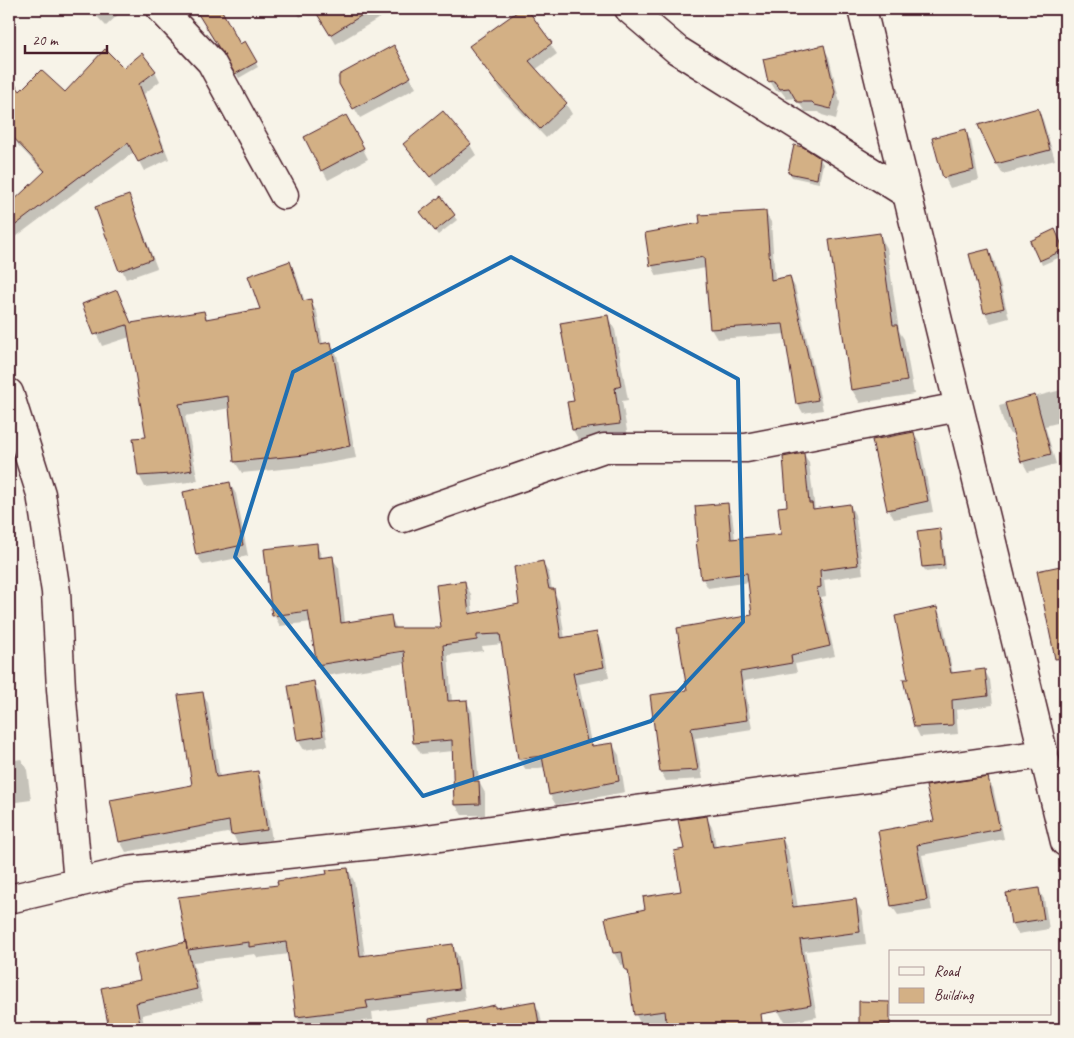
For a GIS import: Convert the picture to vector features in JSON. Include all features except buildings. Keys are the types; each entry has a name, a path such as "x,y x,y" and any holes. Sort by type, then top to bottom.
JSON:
{"street":[{"path":"161,9 211,62 284,195"},
{"path":"628,9 677,50 907,194"},
{"path":"862,9 1065,842"},
{"path":"9,393 41,494 56,592 61,689 78,883"},
{"path":"403,518 604,448 746,448 959,406"},
{"path":"9,899 128,871 411,841 1044,754"}],"highlighted area":[{"path":"511,257 738,379 743,622 651,721 423,796 235,557 293,372"}]}
